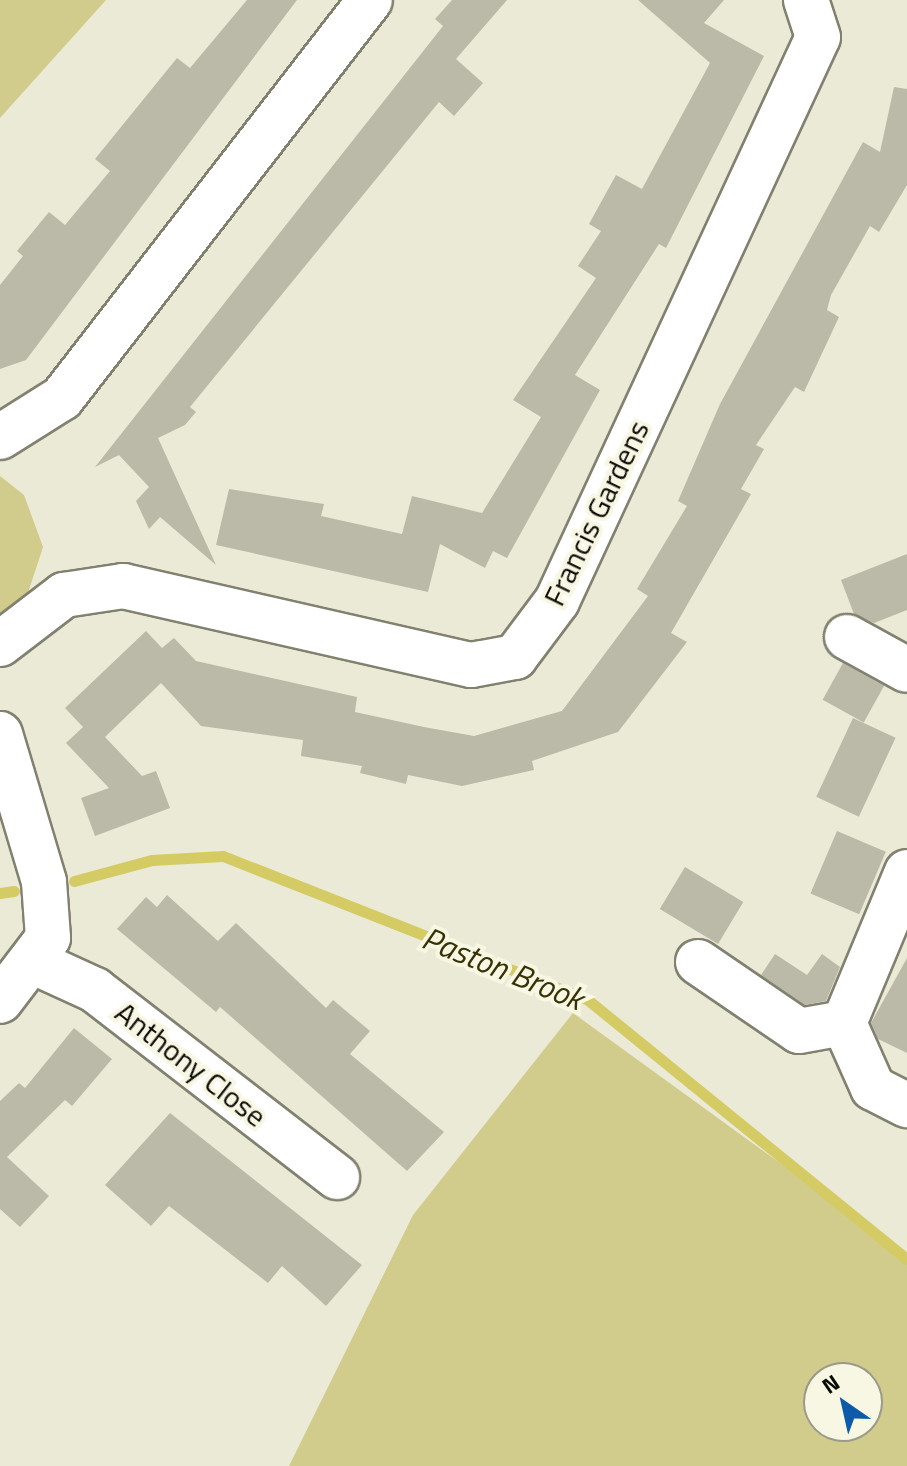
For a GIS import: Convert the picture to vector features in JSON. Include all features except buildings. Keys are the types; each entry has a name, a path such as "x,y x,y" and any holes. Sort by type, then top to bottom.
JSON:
{"street":[{"path":"0,437 62,398 370,0"},
{"name":"Francis Gardens","path":"0,644 64,595 123,586 471,665 515,657 557,601 818,37 806,0"},
{"path":"847,637 907,670"},
{"path":"0,734 44,882 48,938 36,963 0,1001"},
{"path":"907,872 844,1023 873,1088 907,1105"},
{"path":"698,962 799,1031 844,1023"},
{"name":"Anthony Close","path":"36,963 95,990 337,1177"}],"shaded area":[{"path":"0,0 106,0 0,118"},
{"path":"0,476 24,495 43,547 26,599 0,621"},
{"path":"573,1013 907,1255 907,1466 289,1466 413,1215"}],"waterway":[{"name":"Paston Brook","path":"74,881 152,860 223,856 588,1000 907,1259"},
{"name":"Paston Brook","path":"0,893 14,891"}]}
